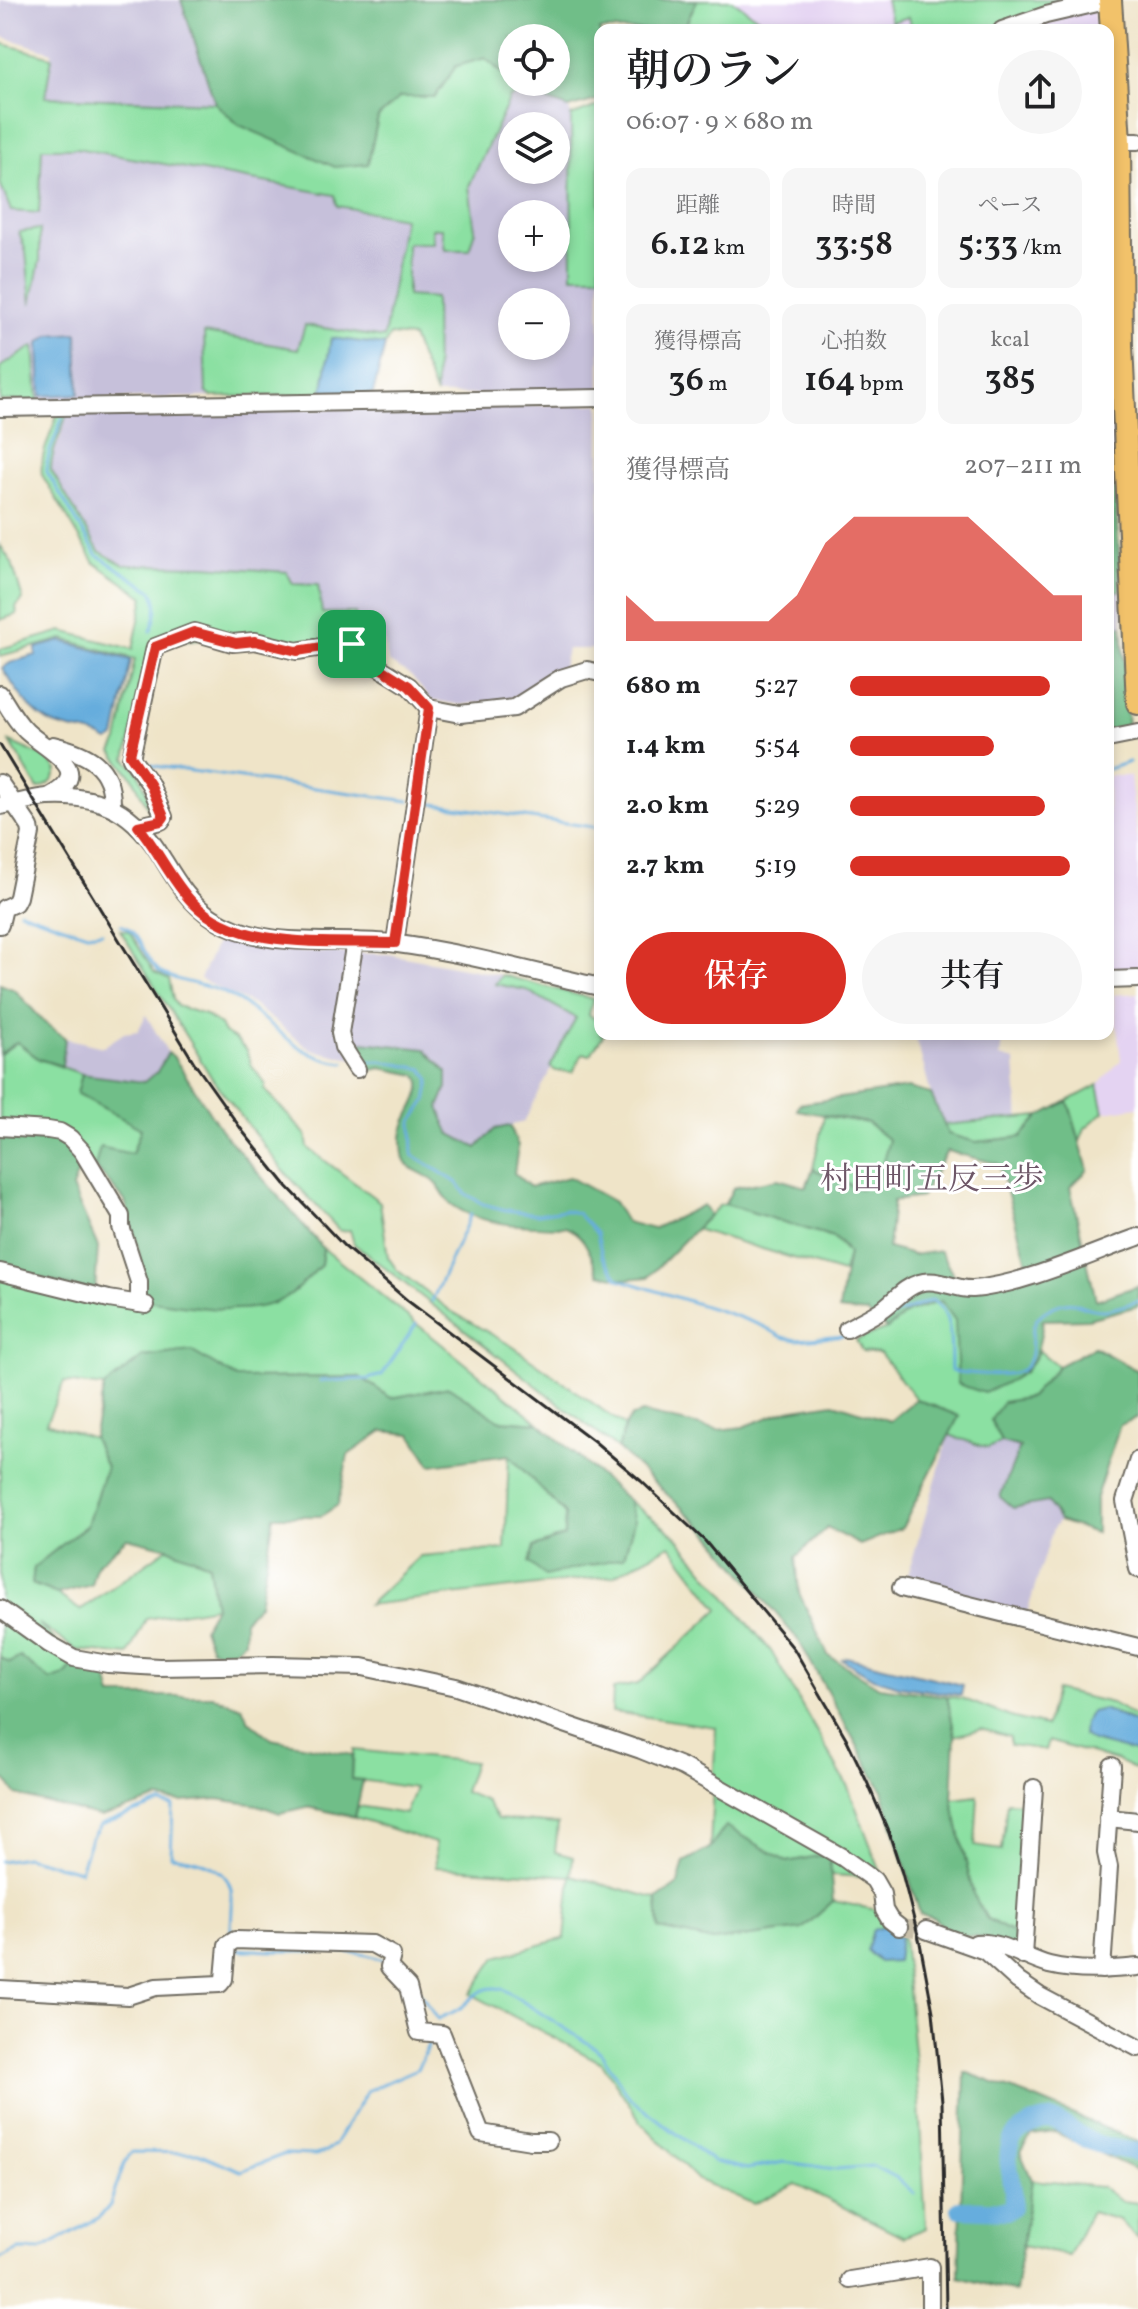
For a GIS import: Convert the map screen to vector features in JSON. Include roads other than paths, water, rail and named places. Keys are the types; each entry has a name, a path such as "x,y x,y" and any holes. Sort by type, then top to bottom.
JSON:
{"highway":[{"path":"1110,0 1113,24"},
{"path":"1114,30 1129,141 1114,344 1131,414 1138,703"}],"street":[{"path":"1020,24 1110,0"},
{"path":"0,408 594,398"},
{"path":"138,826 161,821 164,817 150,784 130,755 155,647 194,632 236,643 255,641 297,651 348,643 409,686 429,708 460,714 514,708 561,678 587,670 594,672"},
{"path":"0,694 15,719 39,742 65,759 68,767 68,781 62,790 48,797 6,805"},
{"path":"395,943 429,708"},
{"path":"1114,738 1138,733"},
{"path":"39,742 72,749 95,763 109,778 112,804"},
{"path":"0,783 6,805 30,827 31,833 18,897 15,903 4,908 0,925"},
{"path":"48,797 112,804 138,826 157,848 193,903 213,918 264,937 395,943 594,986"},
{"path":"354,1064 343,1047 340,1033 355,941"},
{"path":"1114,980 1138,979"},
{"path":"0,1127 60,1132 82,1151 121,1216 121,1227 143,1304 0,1272"},
{"path":"847,1329 920,1282 932,1280 953,1288 971,1289 999,1284 1138,1237"},
{"path":"1138,1460 1125,1501 1138,1569"},
{"path":"901,1588 1138,1647"},
{"path":"0,1609 74,1658 159,1667 363,1667 456,1687 641,1750 683,1767 842,1857 874,1880 882,1894 884,1910 899,1927"},
{"path":"1102,1970 1112,1766"},
{"path":"1023,1956 1034,1788"},
{"path":"1108,1818 1138,1821"},
{"path":"926,1930 985,1951 1040,1996 1137,2041"},
{"path":"0,1989 128,1996 156,1987 220,1984 224,1979 231,1942 372,1944 390,1961 408,1987 419,2032 435,2033 481,2133 548,2141"},
{"path":"971,1944 990,1944 1071,1969 1138,1967"},
{"path":"850,2280 930,2267 930,2309"}],"water":[{"path":"77,333 79,394 41,396 39,343 50,335"},
{"path":"331,338 385,345 373,394 322,395"},
{"path":"62,641 131,660 115,737 108,741 55,725 36,713 2,668 36,655 36,648"},
{"path":"846,1657 963,1685 961,1695 899,1686 873,1678 842,1659"},
{"path":"1103,1709 1138,1724 1138,1753 1092,1741 1083,1735 1084,1723 1091,1712"},
{"path":"886,1926 900,1938 897,1961 879,1962 867,1950 873,1930"}],"waterway":[{"path":"62,418 50,451 47,472 97,555 152,591 157,606 151,631"},
{"path":"142,762 409,801"},
{"path":"1114,767 1129,762"},
{"path":"420,802 594,827"},
{"path":"20,911 87,934 102,932"},
{"path":"121,925 134,933 159,971 235,998 308,1052 344,1063"},
{"path":"360,1062 381,1061 423,1069 430,1080 426,1101 412,1122 413,1155 456,1182 466,1194 483,1204 538,1214 564,1210 577,1213 597,1234 602,1256 619,1279 736,1316 782,1337 797,1340 845,1336"},
{"path":"432,1301 471,1214"},
{"path":"852,1335 865,1332 894,1315 932,1300 948,1322 951,1371 1010,1373 1024,1368 1029,1361 1035,1322 1049,1309 1072,1303 1107,1310 1138,1301"},
{"path":"320,1381 368,1379 382,1375 416,1324"},
{"path":"0,1861 26,1857 80,1871 91,1838 100,1825 161,1803 173,1806 171,1856 213,1867 226,1878 232,1898 231,1937"},
{"path":"232,1948 356,1953 386,1961"},
{"path":"415,1986 438,2019"},
{"path":"438,2019 459,2009 485,1990 503,1989 594,2047 631,2099 714,2162 747,2169 784,2162 836,2169 874,2166 897,2178 915,2194"},
{"path":"0,2259 19,2250 40,2250 100,2217 110,2205 131,2152 198,2153 241,2171 285,2154 315,2155 326,2152 335,2144 367,2091 417,2069 432,2037"},
{"path":"960,2209 1007,2211 1012,2207 1008,2160 1011,2142 1019,2132 1038,2122 1056,2121 1095,2143 1138,2152"}],"tunnel":[{"path":"899,1927 926,1930"}],"railway":[{"path":"0,745 195,1064 285,1184 344,1246 408,1301 594,1441 641,1481 705,1541 794,1649 846,1738 868,1784 889,1833 920,1943 933,2012 942,2101 946,2309"}],"district":[{"name":"村田町五反三歩","path":"932,1181"}]}
